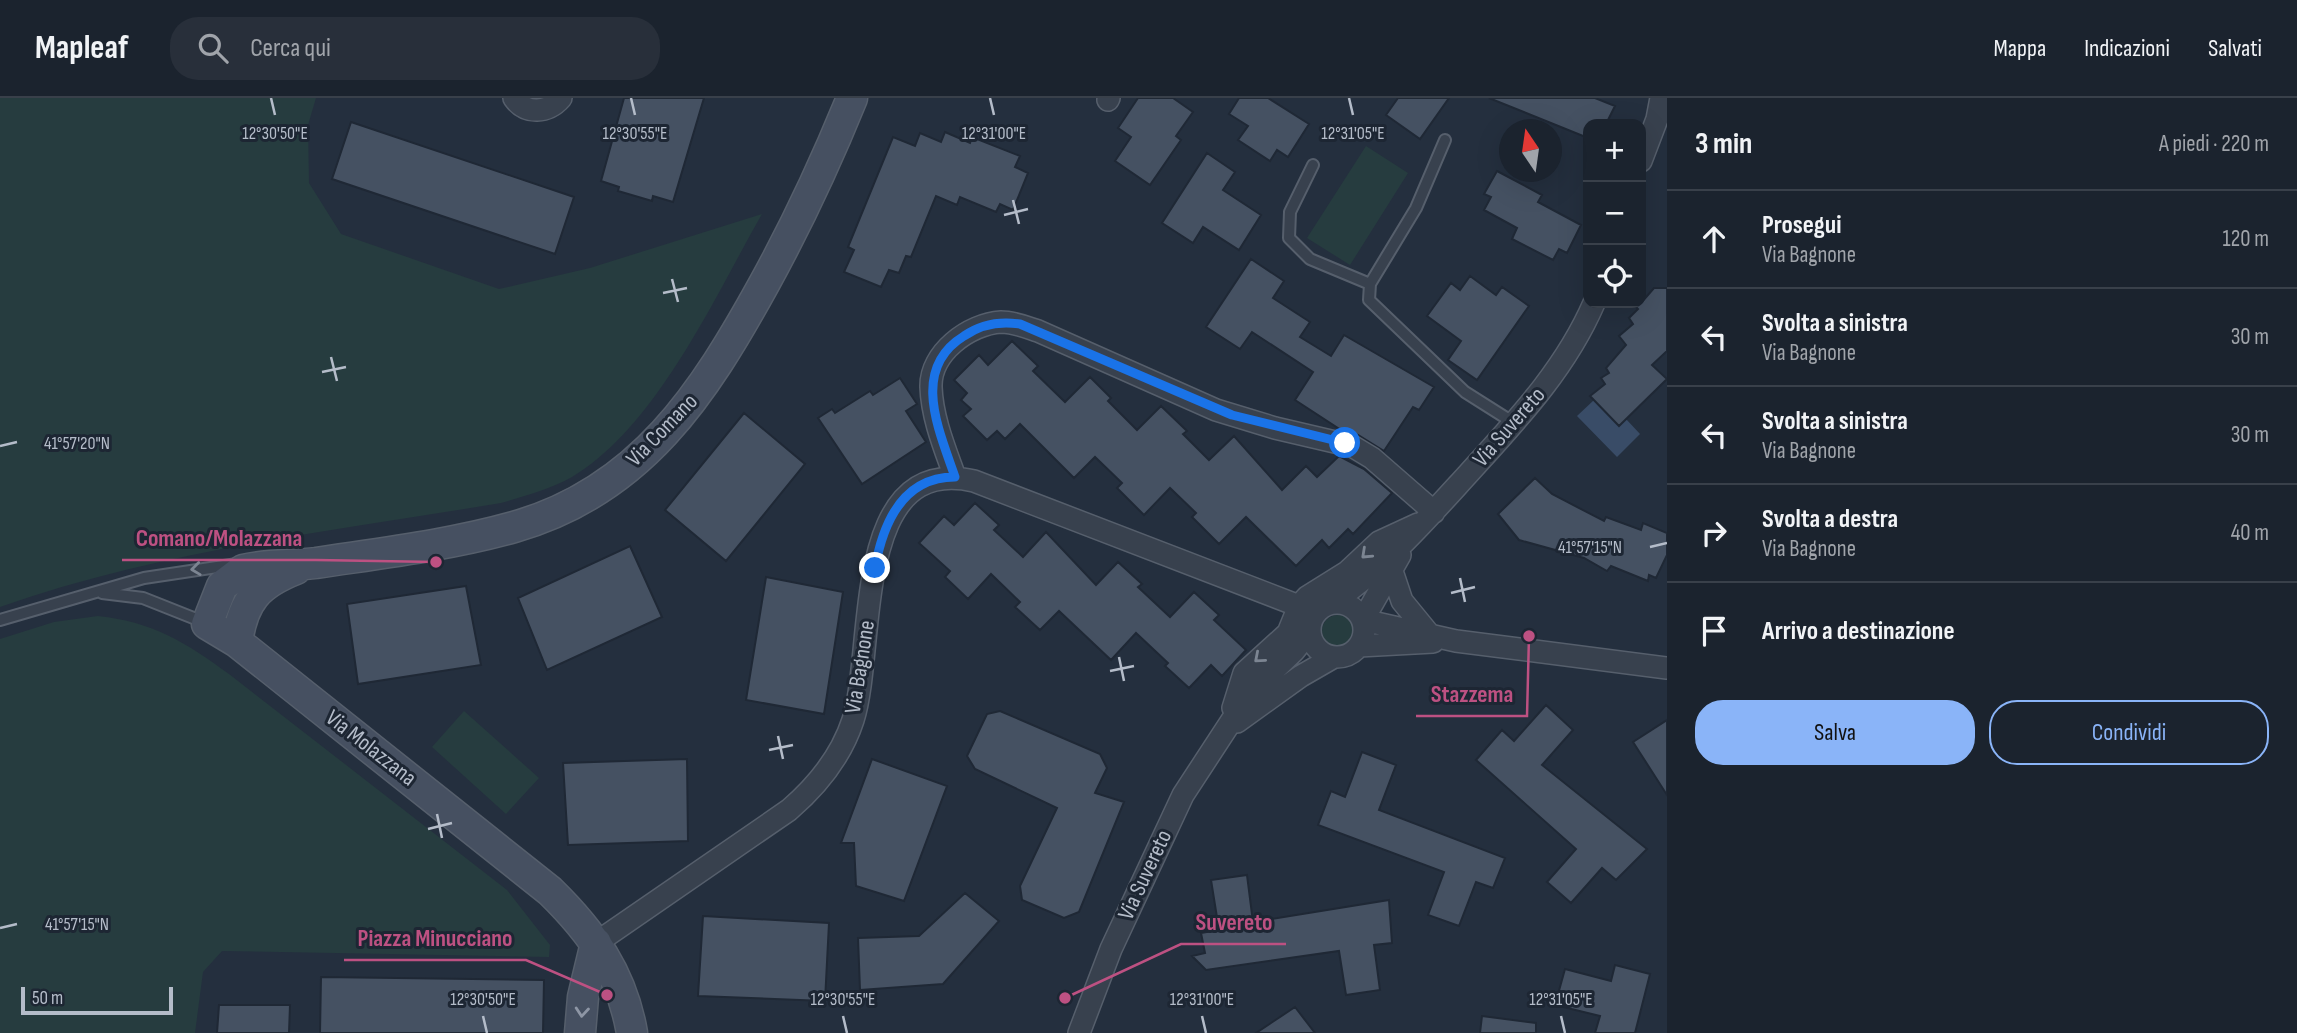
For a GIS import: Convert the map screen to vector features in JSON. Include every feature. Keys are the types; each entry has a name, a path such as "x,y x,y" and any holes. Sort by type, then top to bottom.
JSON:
{"street":[{"path":"514,98 523,107 536,110 549,108 561,98"},
{"name":"Via Comano","path":"207,624 222,586 235,573 262,566 313,563 440,542 528,523 572,505 634,462 688,408 710,377 778,258 852,98"},
{"path":"1646,147 1662,107"},
{"name":"Via Suvereto","path":"1332,603 1369,577 1408,541 1514,424 1566,358 1591,308"},
{"path":"1229,727 1241,678 1253,662 1288,633 1299,606 1317,589 1347,572 1379,542 1429,516 1372,458 1352,446 1224,413 1038,331 1009,322 992,323 963,336 943,354 935,368 931,384 933,404 955,477 1025,499 1299,606"},
{"name":"Via Bagnone","path":"596,943 789,810 815,786 834,762 858,703 875,568 883,531 891,513 908,494 927,482 955,477"},
{"name":"Via Suvereto","path":"1363,620 1408,541"},
{"path":"237,642 243,615 256,592 269,581 313,563"},
{"path":"1392,571 1402,601 1430,634"},
{"path":"1363,620 1363,638 1353,653 1334,657 1317,649 1310,631 1314,615 1332,603 1351,607 1363,620 1456,641 1667,668"},
{"name":"Via Molazzana","path":"207,624 237,642 516,862 567,907 596,943 617,978 632,1033"},
{"name":"Via Suvereto","path":"1079,1033 1111,949 1157,848 1196,773 1249,694 1310,631"},
{"path":"1359,646 1456,641"},
{"name":"Via Suvereto","path":"1229,727 1301,676 1334,657"},
{"path":"580,1033 583,997 596,943"}],"lane":[{"path":"1445,141 1416,208 1370,284 1369,300 1465,393 1514,424"},
{"path":"1313,165 1290,212 1289,239 1310,259 1370,284"},
{"name":"Via Comano","path":"0,620 144,578 231,564 284,560 313,563"},
{"name":"Via Comano","path":"89,593 128,594 165,605"},
{"name":"Via Molazzana","path":"165,605 207,624"}],"green space":[{"path":"0,98 316,98 308,125 309,183 341,234 499,289 590,268 762,214 703,321 657,394 603,455 572,477 546,489 501,503 185,556 61,587 0,607"},
{"path":"1366,146 1408,173 1350,265 1307,238"},
{"path":"1338,615 1349,620 1354,631 1349,642 1338,647 1327,642 1322,631 1327,620"},
{"path":"98,616 135,623 168,635 229,674 507,890 550,945 549,957 222,951 203,972 195,1033 0,1033 0,639 54,622"},
{"path":"464,711 539,778 506,814 432,747"}],"water":[{"path":"1594,400 1619,426 1626,419 1640,434 1617,457 1577,416"}],"building":[{"path":"624,98 704,98 673,202 653,196 652,201 618,191 619,187 601,181"},
{"path":"1138,98 1173,98 1193,112 1176,136 1181,140 1150,185 1115,161 1131,137 1118,128"},
{"path":"1239,98 1268,98 1309,124 1288,157 1277,150 1270,161 1238,140 1248,126 1229,114"},
{"path":"1398,98 1449,98 1420,139 1386,115"},
{"path":"1489,98 1595,98 1615,106 1608,119 1583,119 1583,136 1562,127 1562,119 1541,119"},
{"path":"351,122 574,197 555,254 332,179"},
{"path":"945,132 970,143 972,137 1020,156 1015,167 1028,173 1013,210 1000,204 996,212 960,197 957,205 936,196 911,257 906,256 899,273 889,270 881,287 844,272 854,250 848,247 893,137 915,146 920,133 941,142"},
{"path":"1207,153 1235,172 1223,190 1261,215 1239,250 1203,227 1193,243 1162,223"},
{"path":"1497,171 1499,182 1518,182 1542,195 1538,202 1581,225 1567,253 1559,249 1553,260 1512,239 1517,228 1484,210 1491,197 1484,194"},
{"path":"1251,259 1284,281 1273,298 1310,322 1300,337 1331,356 1344,335 1434,387 1419,410 1413,407 1384,451 1358,435 1341,430 1295,400 1313,372 1252,332 1240,349 1206,327"},
{"path":"1470,276 1496,295 1502,287 1529,306 1477,380 1448,360 1461,341 1427,316 1451,283 1460,290"},
{"path":"1654,288 1667,288 1667,351 1652,365 1667,379 1619,426 1590,396 1605,384 1601,378 1609,373 1606,368 1626,345 1619,336 1633,324 1629,318 1637,308 1646,308 1646,297"},
{"path":"1012,341 1038,366 1033,371 1065,402 1090,377 1111,398 1108,401 1137,430 1161,406 1187,431 1183,434 1209,460 1234,436 1282,490 1306,466 1317,477 1339,456 1364,469 1392,493 1353,534 1348,529 1329,548 1322,540 1296,566 1246,517 1219,544 1192,517 1196,513 1170,488 1144,515 1117,488 1122,483 1095,457 1074,478 1020,424 1005,439 997,431 987,440 963,416 971,409 961,400 967,393 954,380 979,355 988,365"},
{"path":"900,378 917,404 906,411 926,442 862,484 818,418 832,409 835,413 870,391 873,395"},
{"path":"744,413 805,464 726,561 665,510"},
{"path":"1535,478 1552,494 1604,521 1606,517 1641,530 1643,523 1667,533 1667,555 1656,578 1649,575 1648,581 1611,566 1607,571 1584,558 1519,540 1498,514"},
{"path":"975,503 999,525 994,530 1023,557 1046,532 1096,585 1118,562 1142,584 1138,587 1170,617 1194,592 1219,615 1214,620 1246,650 1222,676 1211,665 1189,688 1165,666 1168,663 1136,633 1111,660 1059,611 1040,630 1015,607 1020,602 991,574 968,599 945,577 950,571 919,543 944,516 954,525"},
{"path":"630,546 662,617 547,670 518,598"},
{"path":"766,577 843,592 824,714 746,700"},
{"path":"466,586 481,665 358,684 347,604"},
{"path":"1546,705 1573,730 1542,765 1647,849 1616,880 1602,868 1571,903 1547,882 1576,849 1476,760 1502,730 1514,741"},
{"path":"1000,711 1100,754 1107,768 1095,793 1124,802 1079,912 1064,918 1022,900 1020,886 1057,808 975,769 967,756 987,714"},
{"path":"1667,720 1667,795 1633,742"},
{"path":"1362,752 1396,765 1379,810 1505,858 1493,888 1476,882 1459,926 1428,915 1444,872 1318,825 1331,791 1345,797"},
{"path":"687,759 688,841 568,845 563,763"},
{"path":"872,759 947,786 904,901 856,886 854,843 841,843"},
{"path":"1247,875 1253,922 1389,900 1392,943 1374,945 1380,990 1346,995 1339,951 1206,970 1192,956 1205,953 1201,933 1219,930 1211,880"},
{"path":"965,893 999,921 943,984 860,990 858,938 919,936"},
{"path":"703,916 829,923 825,1001 698,996"},
{"path":"1615,965 1650,974 1635,1033 1595,1033 1600,1016 1555,1005 1565,969 1611,981"},
{"path":"321,977 544,980 543,1033 320,1033"},
{"path":"219,1005 290,1005 289,1033 217,1033"},
{"path":"1295,1007 1315,1033 1256,1033"},
{"path":"1482,1016 1536,1023 1536,1033 1480,1033"}],"place":[{"name":"Comano/Molazzana","path":"436,562"},
{"name":"Stazzema","path":"1529,636"},
{"name":"Piazza Minucciano","path":"607,995"},
{"name":"Suvereto","path":"1065,998"}],"route":[{"path":"875,568 883,531 895,507 914,489 927,482 955,477 938,424 931,384 935,368 943,354 956,341 971,331 992,323 1020,324 1247,421 1345,443"}]}
